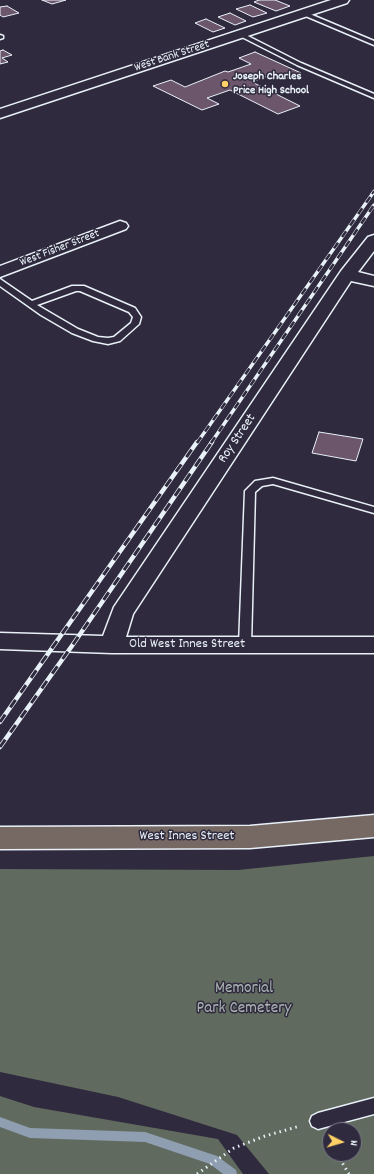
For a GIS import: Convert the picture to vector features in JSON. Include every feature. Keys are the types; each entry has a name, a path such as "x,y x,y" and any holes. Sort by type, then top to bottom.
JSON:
{"main road":[{"name":"West Innes Street","path":"0,838 250,837 374,826"}],"street":[{"name":"West Bank Street","path":"3,110 343,0"},
{"name":"West Fisher Street","path":"0,272 120,226"},
{"name":"Roy Street","path":"112,645 122,614 346,275 374,240"},
{"path":"346,275 374,281"},
{"name":"Old West Innes Street","path":"0,641 112,645 374,645"}],"lane":[{"path":"304,13 374,43"},
{"path":"240,34 328,77 374,96"},
{"path":"0,282 31,304 75,331 96,339 108,341 116,339 127,332 135,324 137,317 132,310 81,288 75,288 31,304"},
{"path":"245,645 250,491 259,483 273,481 374,510"},
{"path":"318,1121 374,1106"}],"path":[{"path":"197,1174 234,1148 265,1136 318,1121"},
{"path":"342,1162 349,1174"}],"green space":[{"name":"Memorial Park Cemetery","path":"374,856 374,1174 269,1174 237,1135 118,1097 0,1072 0,869 238,870"},
{"path":"0,1096 34,1107 218,1139 243,1174 0,1174"}],"building":[{"path":"42,0 66,0 52,4"},
{"path":"259,0 275,0 290,6 276,11 254,2"},
{"path":"250,5 267,13 253,17 236,9"},
{"path":"7,6 19,13 3,17 0,15 0,7"},
{"path":"230,13 246,21 235,25 218,17"},
{"path":"206,19 225,28 213,32 195,23"},
{"path":"3,50 12,55 2,58 8,62 0,64 0,51"},
{"name":"Joseph Charles Price High School","path":"255,52 301,73 284,79 273,74 252,82 300,106 278,114 230,90 207,98 219,104 202,110 153,86 171,80 185,87 225,71 228,72 251,64 239,58"},
{"path":"319,432 363,439 356,461 312,453"}],"waterway":[{"path":"0,1122 30,1133 145,1137 213,1160 232,1174"}],"railway":[{"path":"197,443 373,193"},
{"path":"211,443 374,205"},
{"path":"0,722 197,442"},
{"path":"0,747 74,643 212,442"}],"place":[{"name":"Joseph Charles Price High School","path":"225,84"}]}
